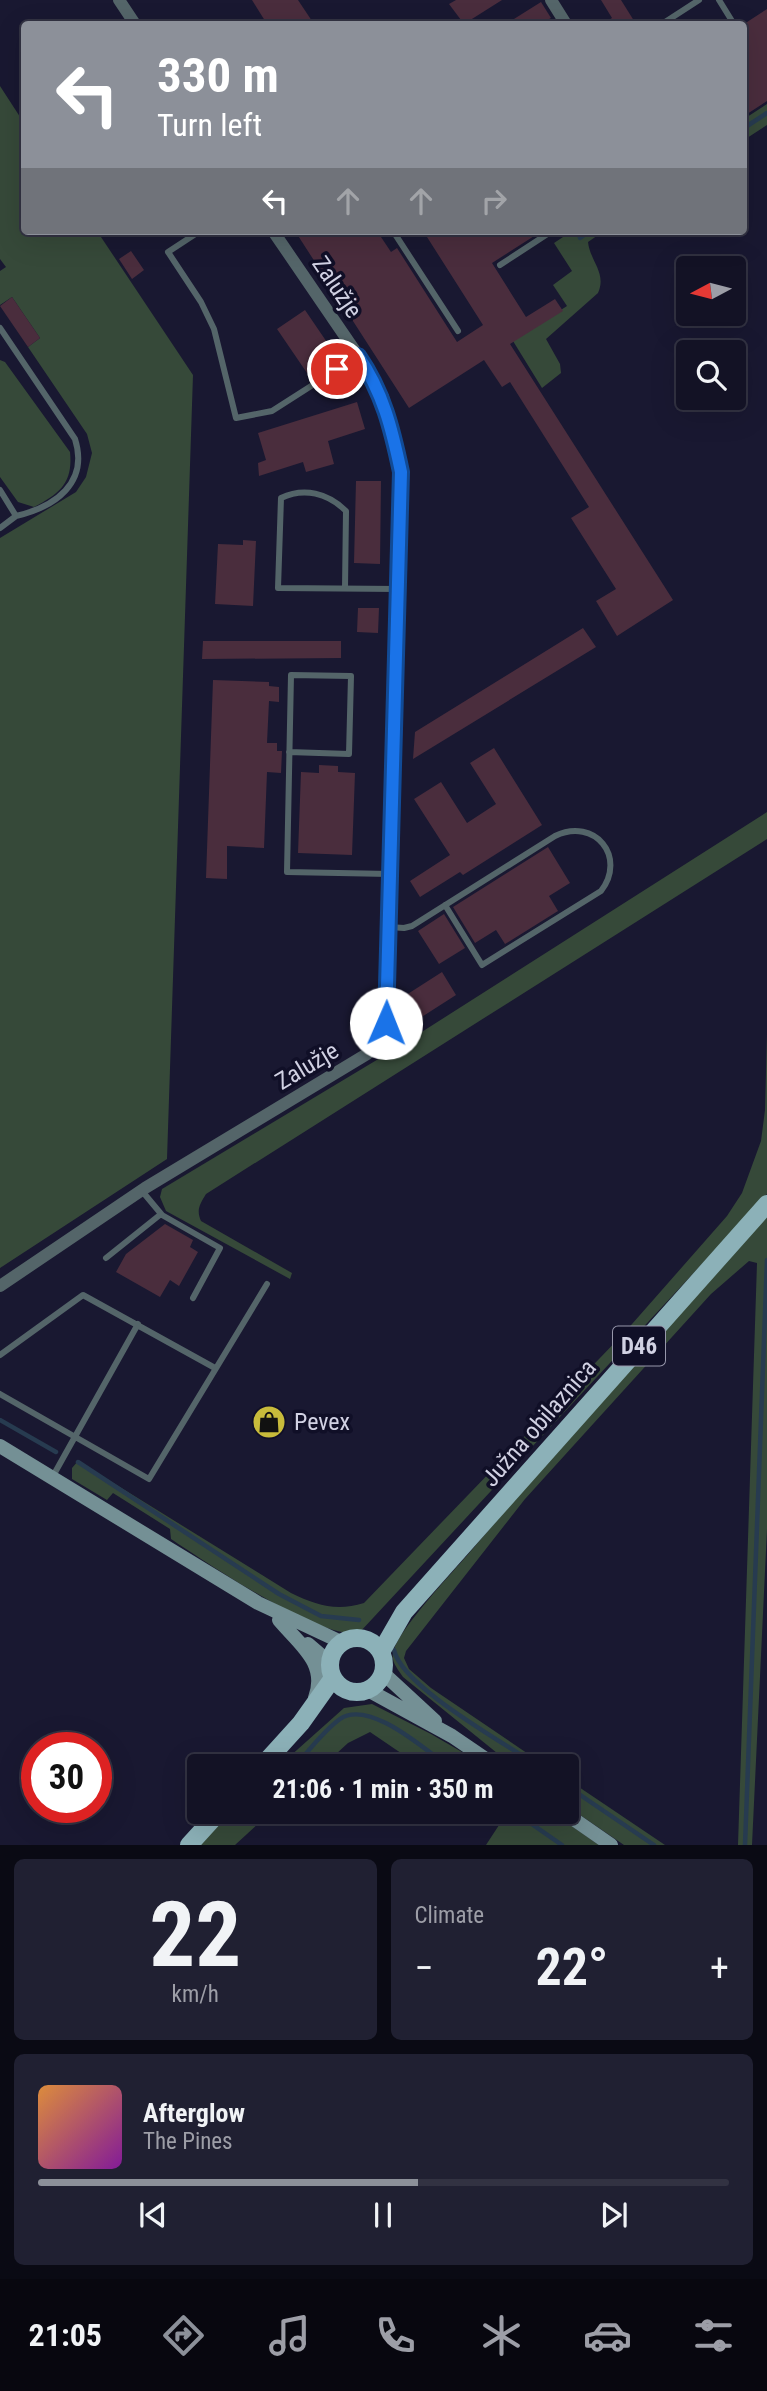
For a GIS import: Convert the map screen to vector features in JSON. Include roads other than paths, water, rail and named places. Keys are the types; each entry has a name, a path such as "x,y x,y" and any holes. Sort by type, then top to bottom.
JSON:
{"main road":[{"name":"Južna obilaznica","path":"381,1652 404,1612 767,1204"},
{"path":"0,1446 258,1603 341,1642 333,1651 336,1677 273,1754"},
{"path":"258,1603 279,1620 336,1677 356,1692 368,1690 377,1683 383,1673 381,1652 366,1639"},
{"name":"Južna obilaznica","path":"341,1642 353,1637 366,1639 404,1612"},
{"path":"279,1620 317,1666 320,1682 306,1716"},
{"path":"383,1673 452,1736"},
{"path":"368,1690 452,1736 478,1754"},
{"path":"579,1823 611,1845"},
{"path":"189,1845 208,1824"}],"street":[{"path":"119,0 133,21"},
{"path":"551,0 564,21"},
{"name":"Zalužje","path":"0,1286 141,1191 367,1054 380,1042 386,1023 401,472 383,397 276,235"}],"lane":[{"path":"667,21 699,0"},
{"path":"719,0 732,21"},
{"path":"194,235 168,252 201,302 214,329 236,418 272,411 358,356"},
{"path":"396,235 458,331"},
{"path":"500,265 546,235"},
{"path":"0,330 75,439 79,453 78,472 72,483 34,511 16,516 0,528"},
{"path":"0,490 16,516"},
{"path":"345,589 346,511 335,501 307,492 293,492 281,498 278,588 345,589 398,589"},
{"path":"289,752 349,754 351,676 291,675 289,752 287,872 390,874"},
{"path":"389,927 412,926 445,905 564,831 578,829 601,839 610,859 610,879 601,891 482,965 445,905"},
{"path":"141,1191 161,1214 220,1248 192,1298"},
{"path":"106,1258 161,1214"},
{"path":"0,1394 149,1479 267,1284"},
{"path":"0,1355 83,1295 215,1368"},
{"path":"52,1478 138,1324"}],"waterway":[{"path":"747,126 767,113"},
{"path":"580,238 584,235"},
{"path":"745,1845 767,1260"},
{"path":"0,1420 56,1452"},
{"path":"78,1462 279,1594 321,1616 359,1620"},
{"path":"394,1650 401,1665 434,1697 519,1754"},
{"path":"305,1754 334,1724 352,1715 381,1721 432,1754"},
{"path":"579,1794 654,1845"},
{"path":"532,1824 562,1845"}],"place":[{"name":"Pevex","path":"269,1422"}]}
